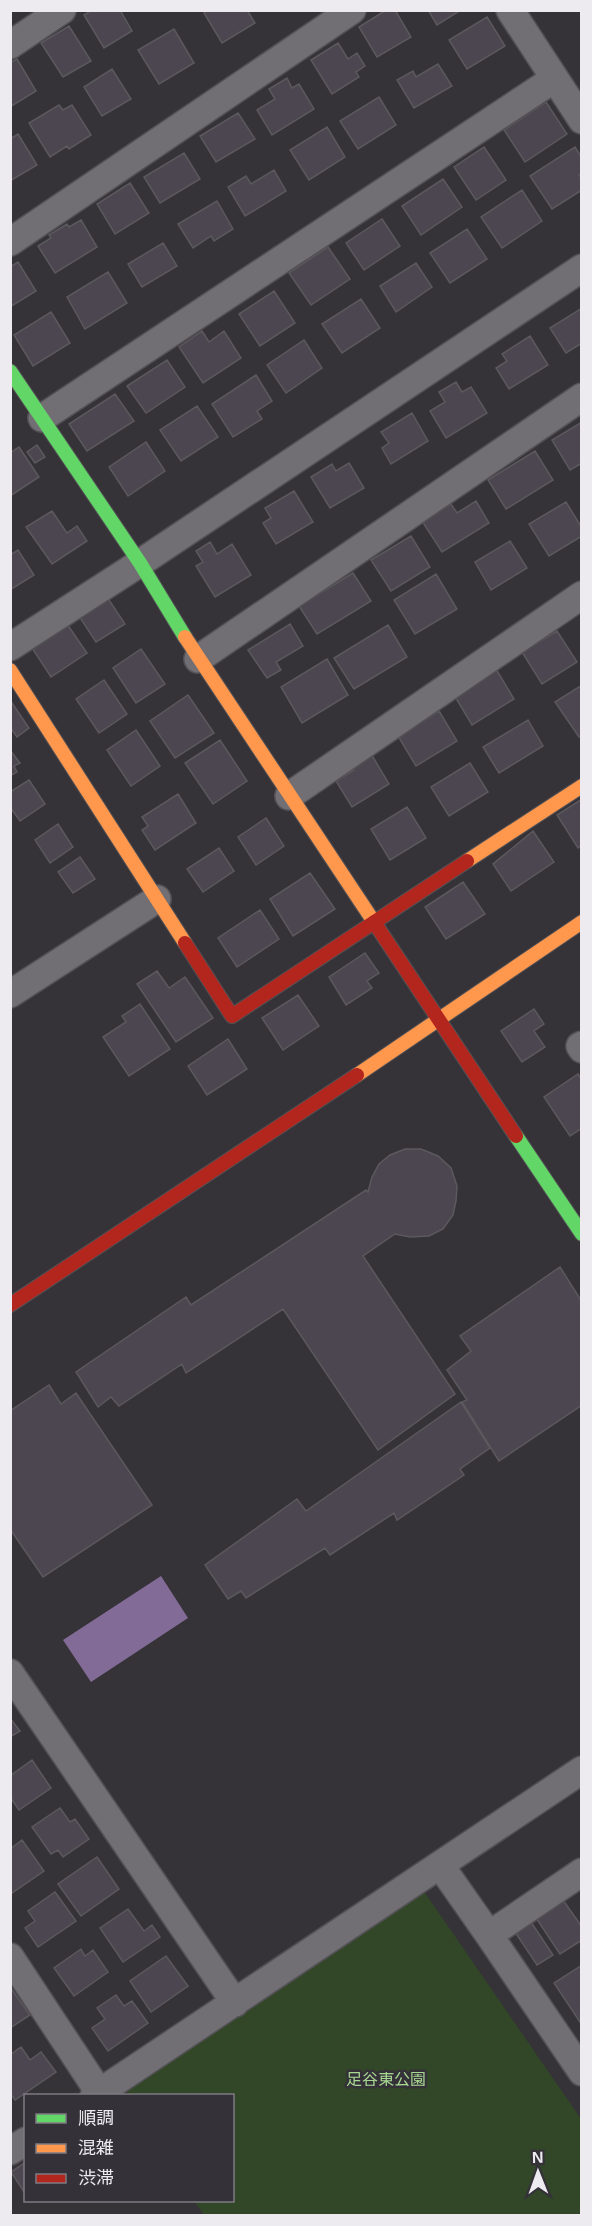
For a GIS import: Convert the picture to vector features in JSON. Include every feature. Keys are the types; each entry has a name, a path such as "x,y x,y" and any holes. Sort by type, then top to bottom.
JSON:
{"street":[{"path":"10,45 62,10"},
{"path":"10,242 352,10"},
{"path":"510,10 582,120"},
{"path":"42,418 554,79"},
{"path":"10,648 582,268"},
{"path":"10,371 140,563 198,659 582,1234"},
{"path":"198,659 582,397"},
{"path":"289,796 582,596"},
{"path":"10,670 232,1016 582,786"},
{"path":"10,994 158,899"},
{"path":"10,1305 439,1021 582,922"},
{"path":"10,1673 235,2003"},
{"path":"12,1961 97,2094 582,1770"},
{"path":"440,1865 581,2070"},
{"path":"489,1935 582,1872"},
{"path":"10,2151 24,2142"}],"green space":[{"name":"足谷東公園","path":"423,1890 581,2119 581,2215 204,2215 195,2202 234,2202 234,2094 128,2094 125,2090"}],"shaded area":[{"path":"161,1576 188,1618 91,1682 63,1640"}],"building":[{"path":"92,10 120,10 132,31 104,48 84,15"},
{"path":"208,10 247,10 255,23 222,43 204,13"},
{"path":"386,10 395,10 411,37 377,57 359,27"},
{"path":"428,10 461,10 437,25"},
{"path":"487,17 505,46 467,69 449,40"},
{"path":"69,26 91,61 63,77 41,43"},
{"path":"174,29 194,63 159,84 138,50"},
{"path":"338,43 348,59 357,53 365,66 356,72 359,77 332,94 311,60"},
{"path":"17,59 36,91 10,107 10,63"},
{"path":"438,64 452,86 414,108 397,80 413,71 416,77"},
{"path":"112,69 131,99 102,116 84,87"},
{"path":"287,78 292,88 299,84 314,109 272,135 257,110 275,99 269,89"},
{"path":"379,97 396,125 358,149 340,121"},
{"path":"546,102 567,134 525,162 504,130"},
{"path":"59,105 63,110 72,105 91,135 69,149 67,146 50,157 29,123"},
{"path":"238,113 255,139 216,162 200,136"},
{"path":"327,127 345,157 309,180 290,150"},
{"path":"18,134 37,165 10,181 10,139"},
{"path":"484,147 506,180 476,200 454,167"},
{"path":"575,147 582,158 582,173 579,175 582,179 582,190 552,209 530,176"},
{"path":"184,153 200,179 160,203 144,177"},
{"path":"274,170 286,191 245,216 228,187 246,176 251,184"},
{"path":"443,179 462,207 421,235 402,206"},
{"path":"130,183 149,213 115,234 97,204"},
{"path":"522,190 542,221 502,248 481,217"},
{"path":"217,201 233,229 214,241 211,236 193,248 178,224"},
{"path":"382,219 400,246 364,270 346,243"},
{"path":"81,220 97,247 55,273 38,246 51,238 49,235 67,224 69,227"},
{"path":"467,229 487,259 450,283 430,253"},
{"path":"163,243 177,266 142,287 128,264"},
{"path":"328,247 350,279 311,305 289,273"},
{"path":"18,262 36,291 10,307 10,267"},
{"path":"416,263 432,287 396,312 380,286"},
{"path":"108,272 127,303 85,329 67,297"},
{"path":"274,291 295,323 260,346 239,314"},
{"path":"361,299 380,328 342,353 322,324"},
{"path":"582,308 582,343 566,353 550,328"},
{"path":"51,312 70,343 33,366 14,335"},
{"path":"202,331 209,342 224,331 241,358 203,383 179,347"},
{"path":"530,336 548,365 509,389 496,368 507,361 502,354"},
{"path":"304,340 322,368 286,393 267,365"},
{"path":"167,360 185,387 146,413 127,386"},
{"path":"256,375 272,401 257,411 262,419 233,437 212,404"},
{"path":"456,382 462,392 471,387 487,413 446,438 430,411 445,402 439,392"},
{"path":"115,394 134,421 87,451 69,424"},
{"path":"197,406 218,437 181,461 160,430"},
{"path":"412,413 428,441 391,464 382,448 389,443 381,432"},
{"path":"582,422 582,463 570,470 552,440"},
{"path":"146,442 165,471 128,496 109,467"},
{"path":"37,445 45,457 35,463 27,452"},
{"path":"19,447 39,477 10,496 10,453"},
{"path":"535,451 553,480 506,509 488,480"},
{"path":"349,463 364,488 330,508 311,477 332,464 336,471"},
{"path":"294,491 313,522 276,544 263,523 271,518 265,508"},
{"path":"476,501 489,523 442,552 422,521 451,504 457,513"},
{"path":"566,502 582,528 582,536 549,556 529,524"},
{"path":"52,511 67,533 77,526 87,541 52,564 26,527"},
{"path":"411,536 430,567 391,591 371,560"},
{"path":"510,541 527,568 491,590 475,562"},
{"path":"210,542 217,554 232,544 251,575 215,597 196,566 203,562 196,551"},
{"path":"18,550 34,575 10,590 10,555"},
{"path":"353,573 371,601 317,634 299,606"},
{"path":"436,574 457,609 415,634 394,600"},
{"path":"105,594 125,624 96,642 77,613"},
{"path":"65,621 87,653 51,677 32,648"},
{"path":"290,624 303,646 276,662 281,670 267,678 248,650"},
{"path":"388,625 407,657 354,689 334,658"},
{"path":"557,631 577,662 542,684 522,652"},
{"path":"141,649 165,684 136,703 113,668"},
{"path":"327,659 348,695 302,723 281,687"},
{"path":"496,669 514,699 472,725 454,695"},
{"path":"104,680 127,714 99,733 76,699"},
{"path":"582,685 582,735 579,737 555,702"},
{"path":"188,695 214,733 175,758 150,721"},
{"path":"10,700 29,728 17,737 10,727"},
{"path":"439,711 457,741 416,766 398,736"},
{"path":"528,720 543,746 499,773 483,747"},
{"path":"136,730 160,766 131,786 107,750"},
{"path":"220,740 247,781 213,804 185,763"},
{"path":"10,750 20,763 14,766 17,772 10,776"},
{"path":"370,752 389,784 352,807 336,781 354,770 350,764"},
{"path":"470,763 488,792 449,816 431,787"},
{"path":"29,780 45,804 20,821 10,807 10,792"},
{"path":"178,794 196,823 155,850 142,830 148,826 142,817"},
{"path":"582,799 582,845 578,848 557,815"},
{"path":"407,807 426,838 390,860 371,829"},
{"path":"266,818 284,846 256,865 238,837"},
{"path":"58,824 73,847 50,863 35,840"},
{"path":"533,831 554,862 511,891 493,864"},
{"path":"219,848 234,871 203,892 187,869"},
{"path":"80,857 95,879 73,893 58,872"},
{"path":"310,873 335,909 293,936 270,899"},
{"path":"463,882 485,914 446,939 425,907"},
{"path":"260,910 279,939 237,967 218,938"},
{"path":"365,953 379,973 367,981 372,988 346,1005 329,977"},
{"path":"157,971 169,988 185,977 213,1018 176,1042 137,984"},
{"path":"298,995 319,1026 283,1050 262,1018"},
{"path":"140,1004 170,1049 129,1076 103,1037 126,1022 122,1016"},
{"path":"534,1009 544,1024 534,1031 545,1047 522,1062 501,1031"},
{"path":"228,1039 247,1069 207,1095 188,1066"},
{"path":"578,1074 582,1080 582,1128 570,1136 544,1097"},
{"path":"405,1149 421,1149 438,1156 451,1168 457,1186 453,1215 443,1229 429,1236 410,1237 395,1234 363,1256 455,1394 378,1450 283,1309 186,1373 182,1364 119,1406 111,1397 98,1407 76,1372 186,1297 191,1305 366,1190 368,1192 379,1164 390,1155"},
{"path":"560,1267 582,1302 582,1405 499,1461 462,1402 467,1400 447,1370 471,1351 460,1336"},
{"path":"49,1385 61,1404 76,1393 152,1505 43,1577 10,1529 10,1411"},
{"path":"461,1402 490,1448 460,1469 464,1475 397,1520 394,1513 330,1555 325,1548 246,1598 241,1591 228,1599 205,1565 297,1499 306,1511"},
{"path":"10,1718 20,1731 10,1737"},
{"path":"32,1760 51,1788 19,1810 10,1797 10,1776"},
{"path":"60,1808 70,1822 75,1819 89,1839 63,1857 58,1850 51,1854 32,1827"},
{"path":"22,1840 44,1871 12,1893 10,1891 10,1849"},
{"path":"97,1857 119,1889 81,1916 58,1884"},
{"path":"55,1892 76,1921 38,1947 25,1928 35,1921 28,1911"},
{"path":"563,1900 582,1927 582,1940 560,1954 536,1918"},
{"path":"128,1909 144,1931 152,1925 160,1937 123,1962 100,1928"},
{"path":"531,1922 553,1955 537,1965 515,1932"},
{"path":"81,1949 85,1956 93,1950 108,1972 74,1996 54,1968"},
{"path":"166,1956 188,1986 151,2012 130,1981"},
{"path":"582,1965 582,2025 554,1983"},
{"path":"10,1987 30,2015 10,2028"},
{"path":"116,1995 124,2006 132,2001 148,2023 108,2051 92,2028 105,2019 97,2008"},
{"path":"21,2047 30,2060 41,2052 56,2072 15,2100 10,2093 10,2055"},
{"path":"24,2163 24,2192 11,2172"}],"traffic: fast":[{"path":"10,371 140,563 185,637"},
{"path":"516,1136 582,1234"}],"traffic: slow":[{"path":"185,637 374,922"},
{"path":"10,670 185,943"},
{"path":"467,861 582,786"},
{"path":"357,1075 582,922"}],"traffic: jam":[{"path":"185,943 232,1016 467,861"},
{"path":"374,922 516,1136"},
{"path":"10,1305 357,1075"}]}
